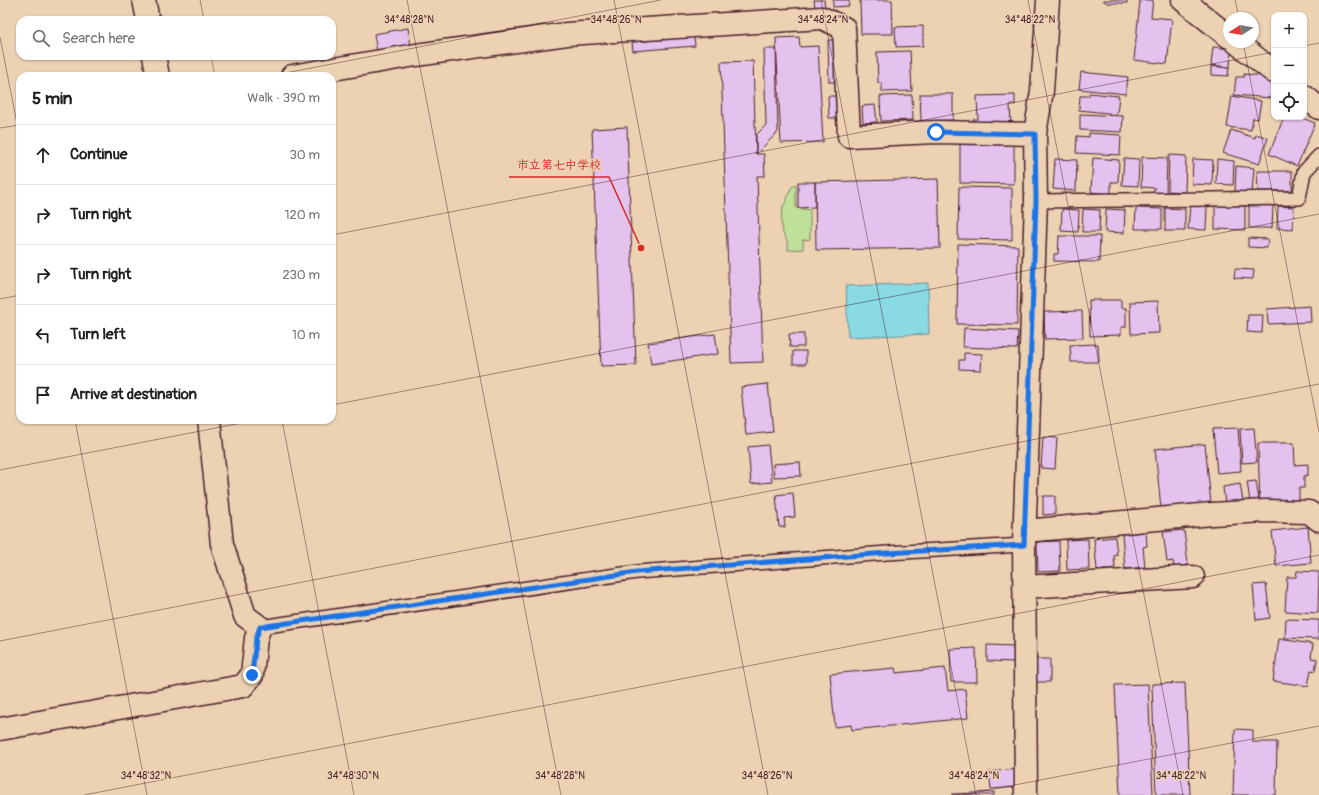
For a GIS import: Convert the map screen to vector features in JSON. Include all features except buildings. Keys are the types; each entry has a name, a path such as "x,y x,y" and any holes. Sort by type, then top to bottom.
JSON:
{"street":[{"path":"144,0 147,16"},
{"path":"1026,795 1024,538 1036,201 1035,134 1042,91 1048,0"},
{"path":"1183,0 1223,32"},
{"path":"316,72 416,55 567,34 822,18 844,28 849,136 936,132 1035,134"},
{"path":"1244,48 1271,70"},
{"path":"155,60 157,72"},
{"path":"1307,98 1319,108"},
{"path":"0,730 243,686 252,675 256,638 260,627 245,616 222,544 209,424"},
{"path":"1024,538 1212,514 1265,511 1309,512 1317,518"},
{"path":"1024,587 1193,577"}],"lane":[{"path":"1036,201 1299,198 1304,172 1319,156"},
{"path":"260,627 637,572 887,553 1024,538"}],"green space":[{"path":"796,184 796,208 810,210 810,239 803,240 803,249 788,250 788,243 783,233 781,221 783,206 791,188"}],"water":[{"path":"928,283 929,334 848,337 846,286"}],"place":[{"name":"市立第七中学校","path":"641,248"}],"route":[{"path":"252,675 256,638 260,627 637,572 887,553 1024,545 1036,201 1035,134 936,132"}]}
